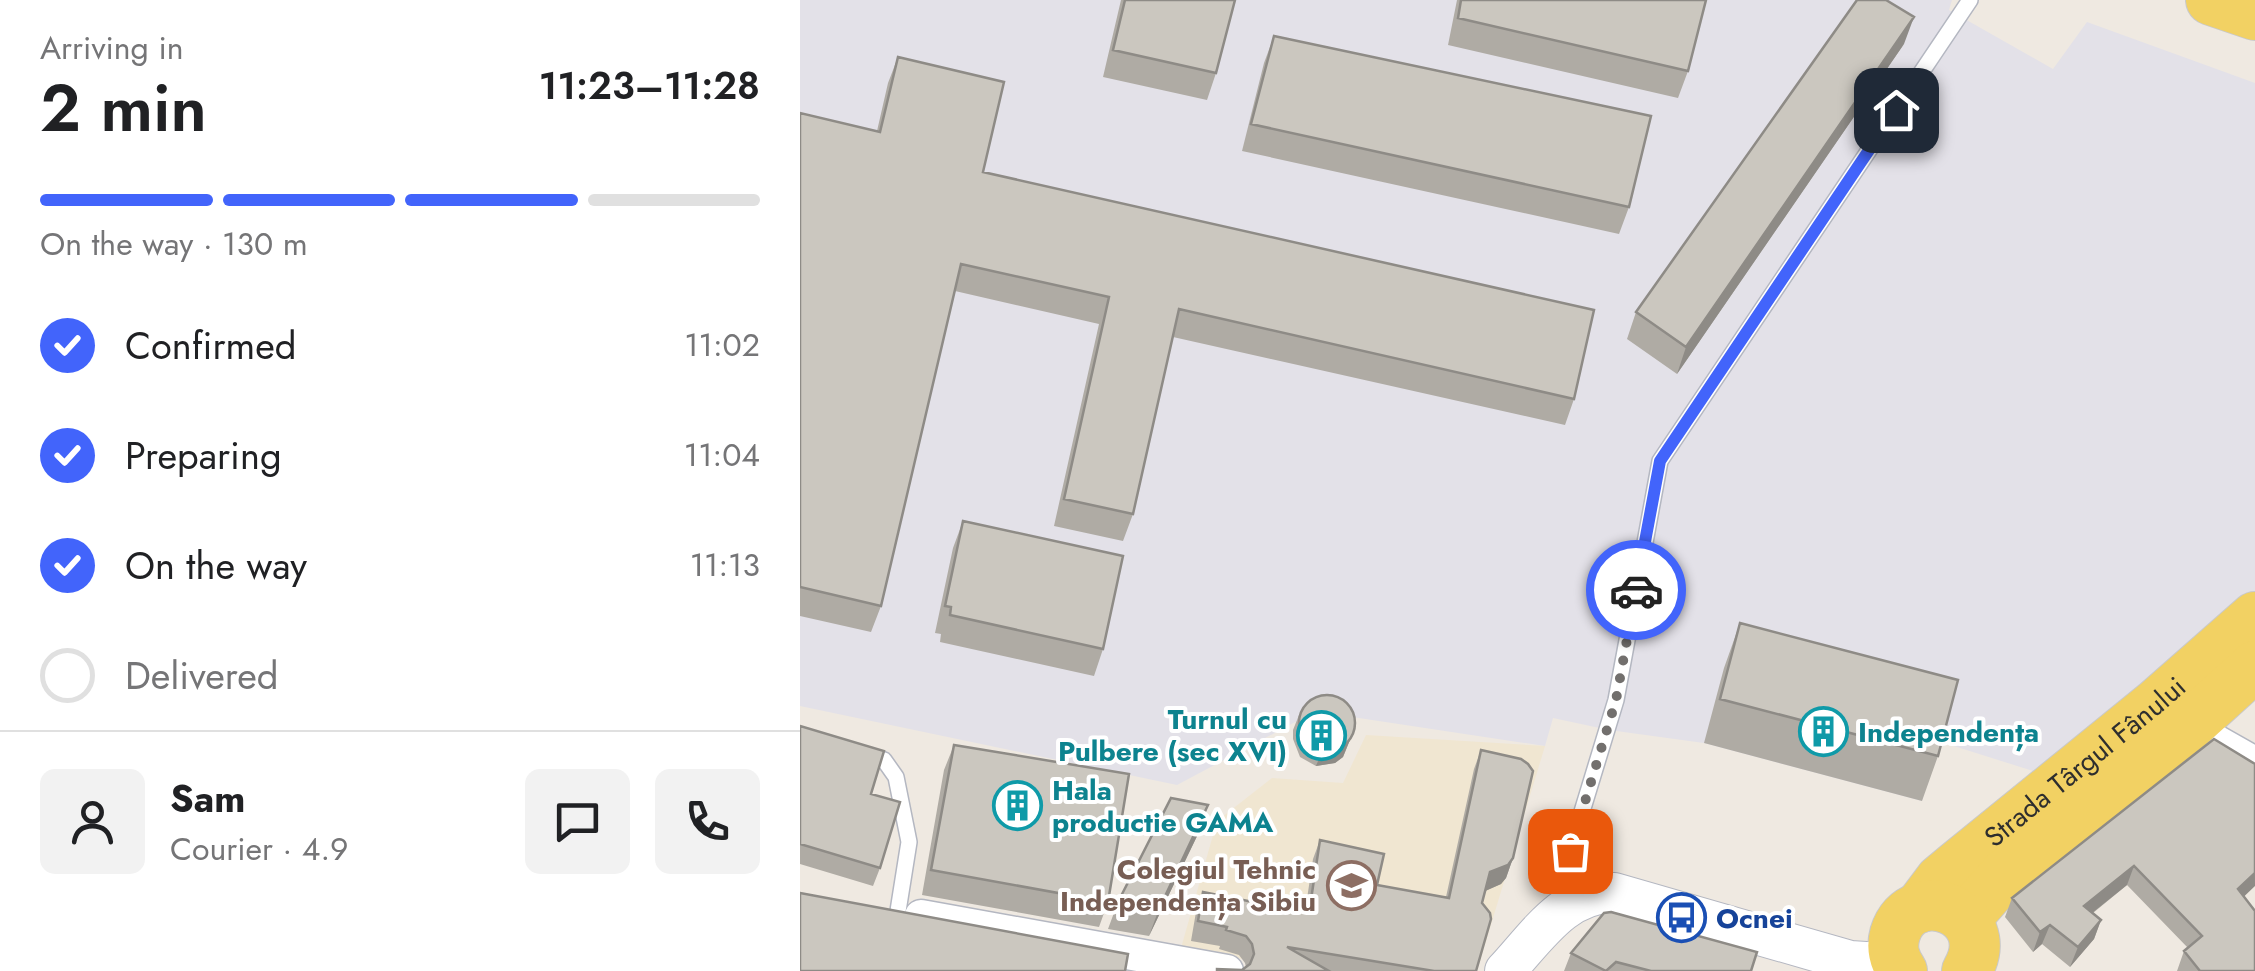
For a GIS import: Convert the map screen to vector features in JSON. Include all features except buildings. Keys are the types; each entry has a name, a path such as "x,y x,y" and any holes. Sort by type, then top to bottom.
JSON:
{"main road":[{"path":"2211,0 2255,15"},
{"name":"Strada Târgul Fânului","path":"1900,967 1893,951 1899,925 1942,914 2006,873 2172,715 2255,618"},
{"name":"Strada Târgul Fânului","path":"2172,715 2255,666"},
{"path":"1942,914 1975,939 1973,961 1967,971"}],"street":[{"path":"2172,715 2255,763"},
{"path":"1505,971 1556,917 1586,895 1614,893 1850,961 1900,967"},
{"path":"858,904 1227,971"}],"lane":[{"path":"1556,917 1570,851 1616,700 1660,461 1970,0"},
{"path":"850,751 884,760 896,777 909,842 898,911"}],"shaded area":[{"path":"800,0 1952,0 1949,10 2053,69 2087,22 2255,83 2255,603 2052,777 1938,741 1922,801 1704,743 1553,718 1545,746 1339,715 1297,721 1177,785 800,706"},
{"name":"Colegiul Tehnic Independența Sibiu","path":"1366,735 1545,746 1477,971 1310,971 1181,948 1217,821 1272,778 1343,783"}],"way so far":[{"path":"1570,851 1616,700 1636,590"}],"place":[{"name":"Independența","path":"1823,732"},
{"name":"Turnul cu Pulbere (sec XVI)","path":"1322,735"},
{"name":"Hala productie GAMA","path":"1017,806"},
{"name":"Colegiul Tehnic Independența Sibiu","path":"1351,885"},
{"name":"Ocnei","path":"1681,918"}],"route":[{"path":"1636,590 1660,461 1896,110"}]}
